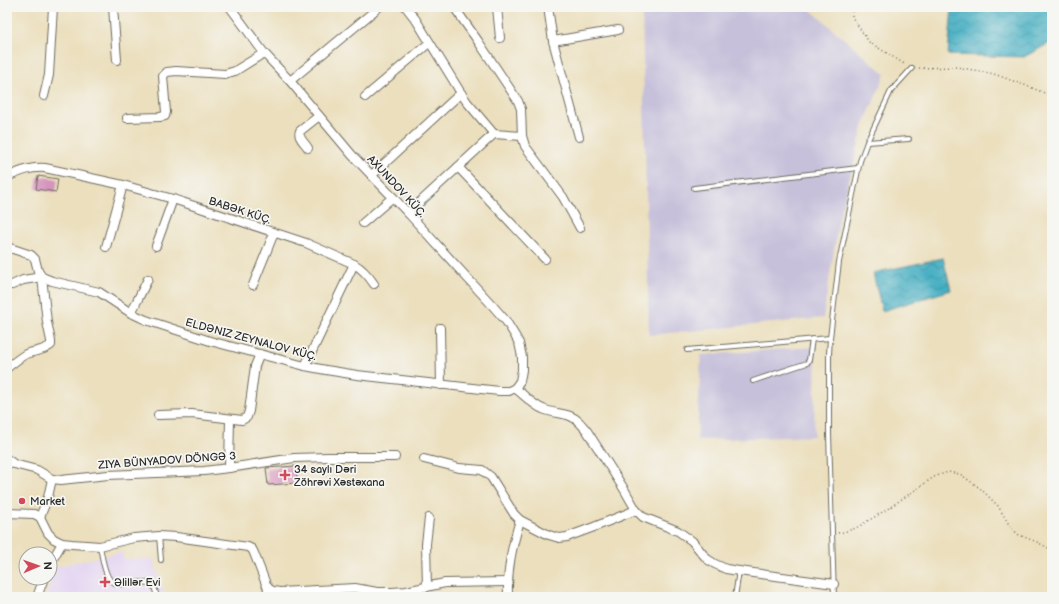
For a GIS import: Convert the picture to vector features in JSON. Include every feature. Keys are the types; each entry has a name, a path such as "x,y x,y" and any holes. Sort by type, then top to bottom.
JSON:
{"street":[{"path":"44,96 50,75 53,7"},
{"path":"113,7 117,60"},
{"name":"AXUNDOV KÜÇ.","path":"230,7 264,53 290,81 352,155 408,213 506,321 519,343 522,357 520,381 515,388"},
{"path":"290,81 379,7"},
{"path":"406,7 416,20 461,93 494,134"},
{"path":"454,7 518,101 521,109 522,136 525,146 563,197 580,228"},
{"path":"497,7 500,38"},
{"path":"548,7 553,41 579,137"},
{"path":"553,41 618,30"},
{"path":"365,97 429,43"},
{"path":"127,118 165,116 163,76 167,72 176,71 225,74 235,71 264,53"},
{"path":"372,175 461,93"},
{"path":"308,148 299,136 299,133 319,116"},
{"path":"408,213 494,134 522,136"},
{"name":"BABƏK KÜÇ.","path":"7,176 34,167 45,168 123,185 173,199 306,243 354,264 366,272 374,284"},
{"path":"458,167 545,259"},
{"path":"106,247 123,185"},
{"path":"362,223 393,197"},
{"path":"156,246 173,199"},
{"path":"253,285 274,232"},
{"path":"7,247 31,255 35,259 38,271 42,277 47,322 51,341 51,345 48,348 25,355 7,368"},
{"path":"305,366 354,264"},
{"path":"7,285 12,285 23,280 42,277"},
{"name":"ELDƏNIZ ZEYNALOV KÜÇ.","path":"42,277 52,282 99,292 131,313 146,320 203,338 305,366 357,375 441,385 499,391 515,388"},
{"path":"131,313 148,279"},
{"path":"440,328 441,385"},
{"path":"158,415 192,414 242,420 247,417 249,411 255,366 260,354"},
{"path":"515,388 542,409 570,416 580,422 620,482 636,510 643,517 678,531 692,540 707,559 715,564 726,569 834,584"},
{"path":"229,468 230,419"},
{"name":"ZIYA BÜNYADOV DÖNGƏ 3","path":"52,479 61,480 108,475 204,471 294,458 395,458"},
{"path":"7,459 14,464 37,470 52,479 48,496 40,517"},
{"path":"424,459 460,468 482,470 491,477 511,509 520,520 549,535 559,538 567,537 636,510"},
{"path":"7,513 34,514 40,517 48,533 54,539 62,543 100,546 134,538 159,536 248,547 252,549 254,553 266,584 267,593 272,591 280,592 355,588 377,595 445,583 508,582"},
{"path":"426,587 426,544 429,518"},
{"path":"508,597 509,561 520,520"},
{"path":"58,550 62,543"},
{"path":"37,597 41,586"}],"lane":[{"path":"834,597 829,434 830,338 839,262 860,160 891,91 912,68"},
{"path":"867,142 910,139"},
{"path":"694,188 858,168"},
{"path":"687,350 830,338"},
{"path":"753,381 807,363 809,360 812,339"},
{"path":"159,536 161,560"},
{"path":"100,546 106,572 110,580 117,584 149,583 154,586 157,597"},
{"path":"735,597 739,571"}],"path":[{"path":"852,7 852,17 869,42 912,68 958,67 994,74 1052,96"},
{"path":"833,533 844,532 856,528 886,510 934,477 948,472 960,474 981,489 998,506 1011,528 1019,535 1038,542 1052,550"}],"shaded area":[{"path":"642,7 807,7 885,74 863,127 839,219 823,318 649,335"},
{"path":"816,347 814,436 697,440 701,355"},
{"name":"Əlillər Evi","path":"122,552 124,559 153,559 165,597 46,597 49,586 58,586 58,566"}],"water":[{"path":"952,7 1052,7 1052,42 1024,57 948,55"},
{"path":"943,258 951,290 882,311 873,273"}],"building":[{"path":"38,176 58,179 56,192 36,189"},
{"path":"296,466 297,483 268,485 266,468"}],"place":[{"name":"34 saylı Dəri Zöhrəvi Xəstəxana","path":"285,475"},
{"name":"Market","path":"22,501"},
{"name":"Əlillər Evi","path":"105,582"}]}
